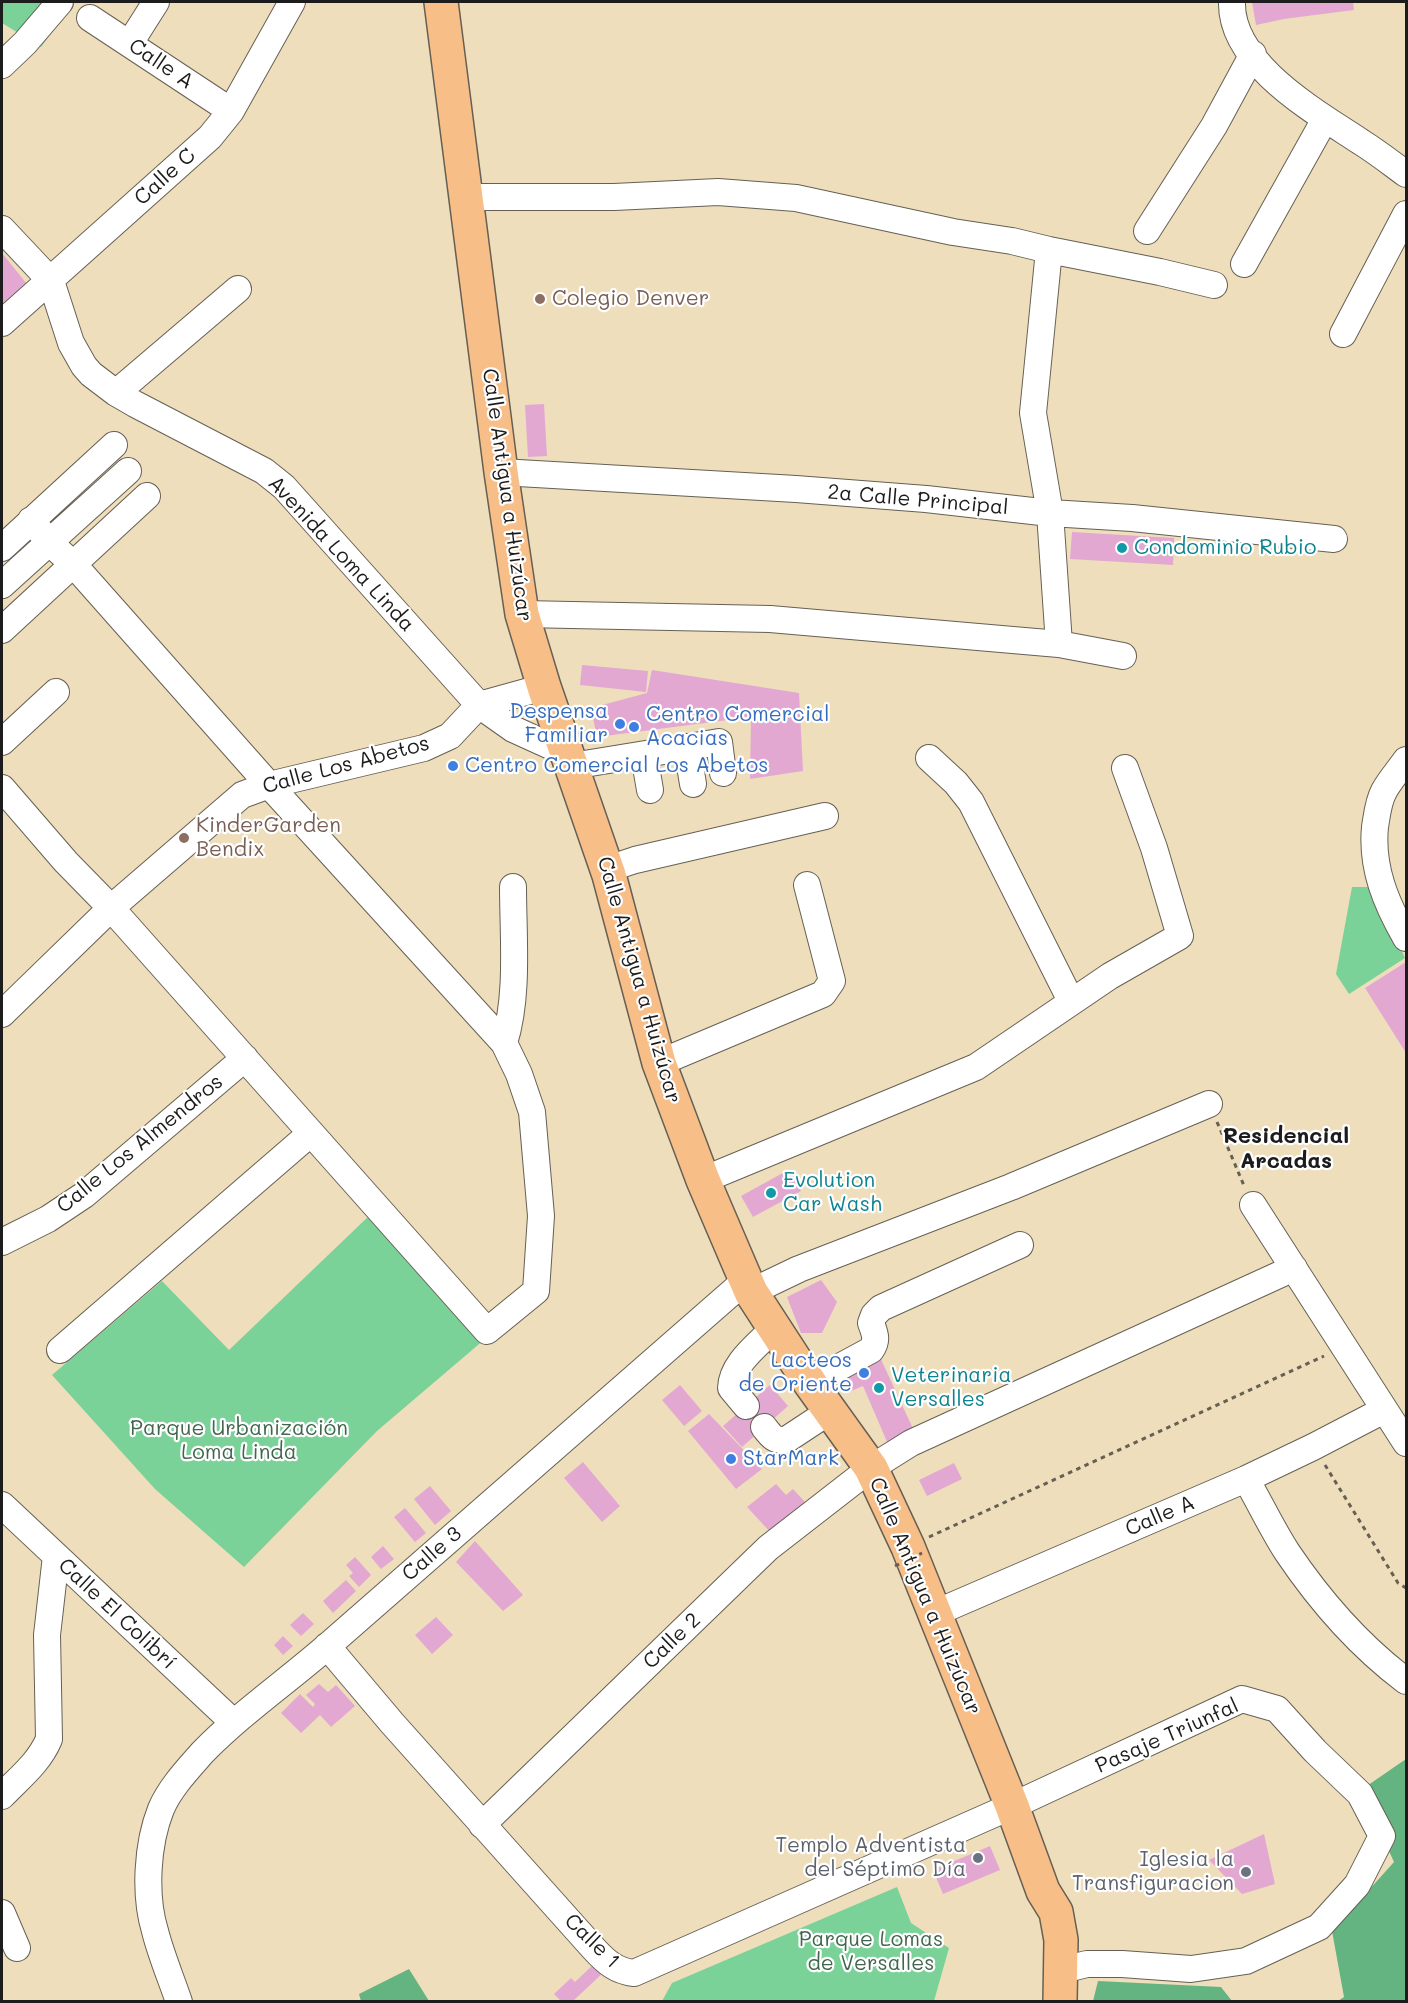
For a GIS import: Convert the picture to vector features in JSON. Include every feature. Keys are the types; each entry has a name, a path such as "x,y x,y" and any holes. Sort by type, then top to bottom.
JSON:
{"main road":[{"name":"Calle Antigua a Huizúcar","path":"441,2 501,472 522,614 544,687 608,869 659,1064 703,1180 749,1286 810,1383 872,1468 1012,1806 1043,1891 1056,1912 1067,1969"},
{"name":"Calle Antigua a Huizúcar","path":"1042,2001 1044,1969 1040,1916 1043,1891"}],"street":[{"path":"2,65 25,43 60,2"},
{"path":"130,43 156,2"},
{"name":"Calle C","path":"2,323 210,137 231,111 292,2"},
{"path":"1232,2 1236,25 1264,70 1325,119 1407,174"},
{"name":"Calle A","path":"90,18 231,111"},
{"path":"1147,231 1209,135 1252,54"},
{"path":"1244,264 1325,119"},
{"path":"466,197 614,197 718,192 796,198 953,232 1012,241 1214,285"},
{"path":"1343,334 1407,214"},
{"path":"2,229 51,281"},
{"path":"1049,250 1033,413 1050,513 1059,644"},
{"name":"Avenida Loma Linda","path":"51,281 65,328 79,357 91,374 116,393 264,471 284,487 479,705 513,729 570,760"},
{"path":"116,393 238,289"},
{"path":"2,548 114,445"},
{"path":"2,585 128,471"},
{"name":"2a Calle Principal","path":"501,472 926,499 1050,513 1132,518 1335,539"},
{"path":"2,630 147,496"},
{"path":"2,788 487,1331 536,1291 541,1215 532,1112 519,1074 504,1043 31,520"},
{"path":"522,614 770,619 1059,644 1123,656"},
{"path":"479,705 544,687"},
{"path":"2,742 56,692"},
{"name":"Calle Los Abetos","path":"2,1014 111,908 242,795 269,784 424,748 450,736 479,705"},
{"path":"570,760 644,755 719,742 723,773"},
{"path":"687,747 693,783"},
{"path":"644,755 650,790"},
{"path":"929,758 956,783 971,802 1071,1001"},
{"path":"1407,760 1384,791 1378,811 1374,841 1380,883 1395,918 1407,938"},
{"path":"703,1180 976,1067 1071,1001 1180,936 1154,848 1125,768"},
{"path":"608,869 635,860 825,816"},
{"path":"659,1064 823,994 832,981 807,885"},
{"path":"504,1043 513,1004 513,887"},
{"name":"Calle Los Almendros","path":"2,1242 48,1219 84,1195 245,1058"},
{"name":"Calle 3","path":"179,2001 154,1928 149,1850 162,1807 174,1786 233,1722 327,1646 749,1286 1011,1187 1209,1104"},
{"path":"60,1350 311,1133"},
{"path":"1253,1205 1407,1443"},
{"path":"810,1383 871,1350 876,1336 871,1323 874,1315 881,1308 1020,1245"},
{"name":"Calle 2","path":"482,1825 768,1548 872,1468 912,1443 1294,1268"},
{"path":"746,1406 731,1388 734,1373 741,1362 774,1328"},
{"name":"Calle A","path":"933,1614 1246,1479 1384,1410"},
{"path":"764,1427 778,1441 786,1440 830,1411"},
{"path":"1246,1479 1287,1551 1335,1617 1367,1650 1407,1681"},
{"name":"Calle El Colibrí","path":"2,1505 233,1722"},
{"path":"2,1796 36,1762 49,1739 46,1635 56,1556"},
{"name":"Calle 1","path":"327,1646 482,1825 604,1959 614,1968 634,1973 1012,1806"},
{"name":"Pasaje Triunfal","path":"1012,1806 1242,1699 1277,1709 1315,1751 1360,1794 1382,1836 1358,1885 1319,1928 1245,1961 1191,1969 1122,1964 1067,1969"},
{"path":"2,1913 17,1947"}],"path":[{"path":"1209,1104 1253,1205"},
{"path":"908,1555 1345,1347"},
{"path":"1313,1447 1398,1583 1407,1588"}],"green space":[{"path":"2,2 74,2 41,47 2,23"},
{"path":"1352,887 1379,887 1386,916 1405,958 1349,994 1336,974"},
{"name":"Parque Urbanización Loma Linda","path":"370,1215 485,1339 377,1431 244,1567 155,1489 52,1375 162,1281 229,1350"},
{"path":"1406,1759 1406,2001 1338,2001 1344,1997 1332,1931 1394,1862 1361,1790"},
{"name":"Parque Lomas de Versalles","path":"897,1887 911,1923 949,1948 934,2001 662,2001 672,1983"},
{"path":"409,1969 429,2001 361,2001 359,1994"},
{"path":"1098,1981 1221,1987 1232,2001 1093,2001"}],"building":[{"path":"1252,2 1353,2 1354,10 1256,25"},
{"path":"2,253 27,284 4,304 2,301"},
{"path":"544,404 547,456 528,457 525,405"},
{"name":"Condominio Rubio","path":"1072,532 1174,538 1173,565 1070,559"},
{"path":"582,665 648,671 646,692 580,685"},
{"name":"Centro Comercial Acacias","path":"652,670 799,693 803,771 750,779 751,717 597,737 591,708 647,693"},
{"path":"1406,962 1406,1053 1365,988"},
{"name":"Evolution Car Wash","path":"790,1169 801,1191 753,1217 741,1196"},
{"path":"821,1280 837,1302 822,1333 801,1333 787,1297"},
{"path":"879,1355 915,1433 888,1444 863,1386 849,1392 840,1373"},
{"path":"680,1385 702,1411 684,1426 662,1400"},
{"path":"770,1385 788,1406 742,1447 723,1426"},
{"name":"StarMark","path":"709,1414 762,1469 736,1489 688,1431"},
{"path":"583,1462 620,1506 602,1522 564,1478"},
{"path":"954,1463 962,1479 927,1496 919,1480"},
{"path":"776,1484 786,1495 793,1489 806,1503 772,1534 747,1507"},
{"path":"430,1486 451,1511 435,1525 414,1499"},
{"path":"405,1508 426,1533 415,1542 394,1517"},
{"path":"475,1541 523,1595 503,1611 456,1562"},
{"path":"383,1546 394,1559 381,1569 371,1557"},
{"path":"355,1557 371,1575 359,1587 349,1576 353,1573 346,1565"},
{"path":"346,1580 356,1591 333,1613 323,1601"},
{"path":"303,1613 314,1624 301,1636 290,1625"},
{"path":"436,1617 453,1635 432,1654 415,1635"},
{"path":"283,1636 293,1646 283,1655 274,1645"},
{"path":"319,1684 328,1692 336,1685 355,1706 331,1727 320,1715 301,1733 281,1713 300,1694 313,1707 315,1704 306,1695"},
{"name":"Iglesia la Transfiguracion","path":"1264,1834 1275,1884 1242,1894 1209,1860"},
{"name":"Templo Adventista del Séptimo Día","path":"990,1846 1000,1870 943,1894 933,1870"},
{"path":"596,1962 605,1971 573,2001 561,2001 554,1994 571,1978 575,1982"}],"place":[{"name":"Colegio Denver","path":"540,299"},
{"name":"Condominio Rubio","path":"1122,548"},
{"name":"Despensa Familiar","path":"620,724"},
{"name":"Centro Comercial Acacias","path":"634,727"},
{"name":"Centro Comercial Los Abetos","path":"453,766"},
{"name":"KinderGarden Bendix","path":"184,838"},
{"name":"Evolution Car Wash","path":"771,1193"},
{"name":"Lacteos de Oriente","path":"864,1373"},
{"name":"Veterinaria Versalles","path":"879,1388"},
{"name":"StarMark","path":"731,1459"},
{"name":"Templo Adventista del Séptimo Día","path":"978,1858"},
{"name":"Iglesia la Transfiguracion","path":"1246,1872"}],"district":[{"name":"Residencial Arcadas","path":"1286,1148"}]}
